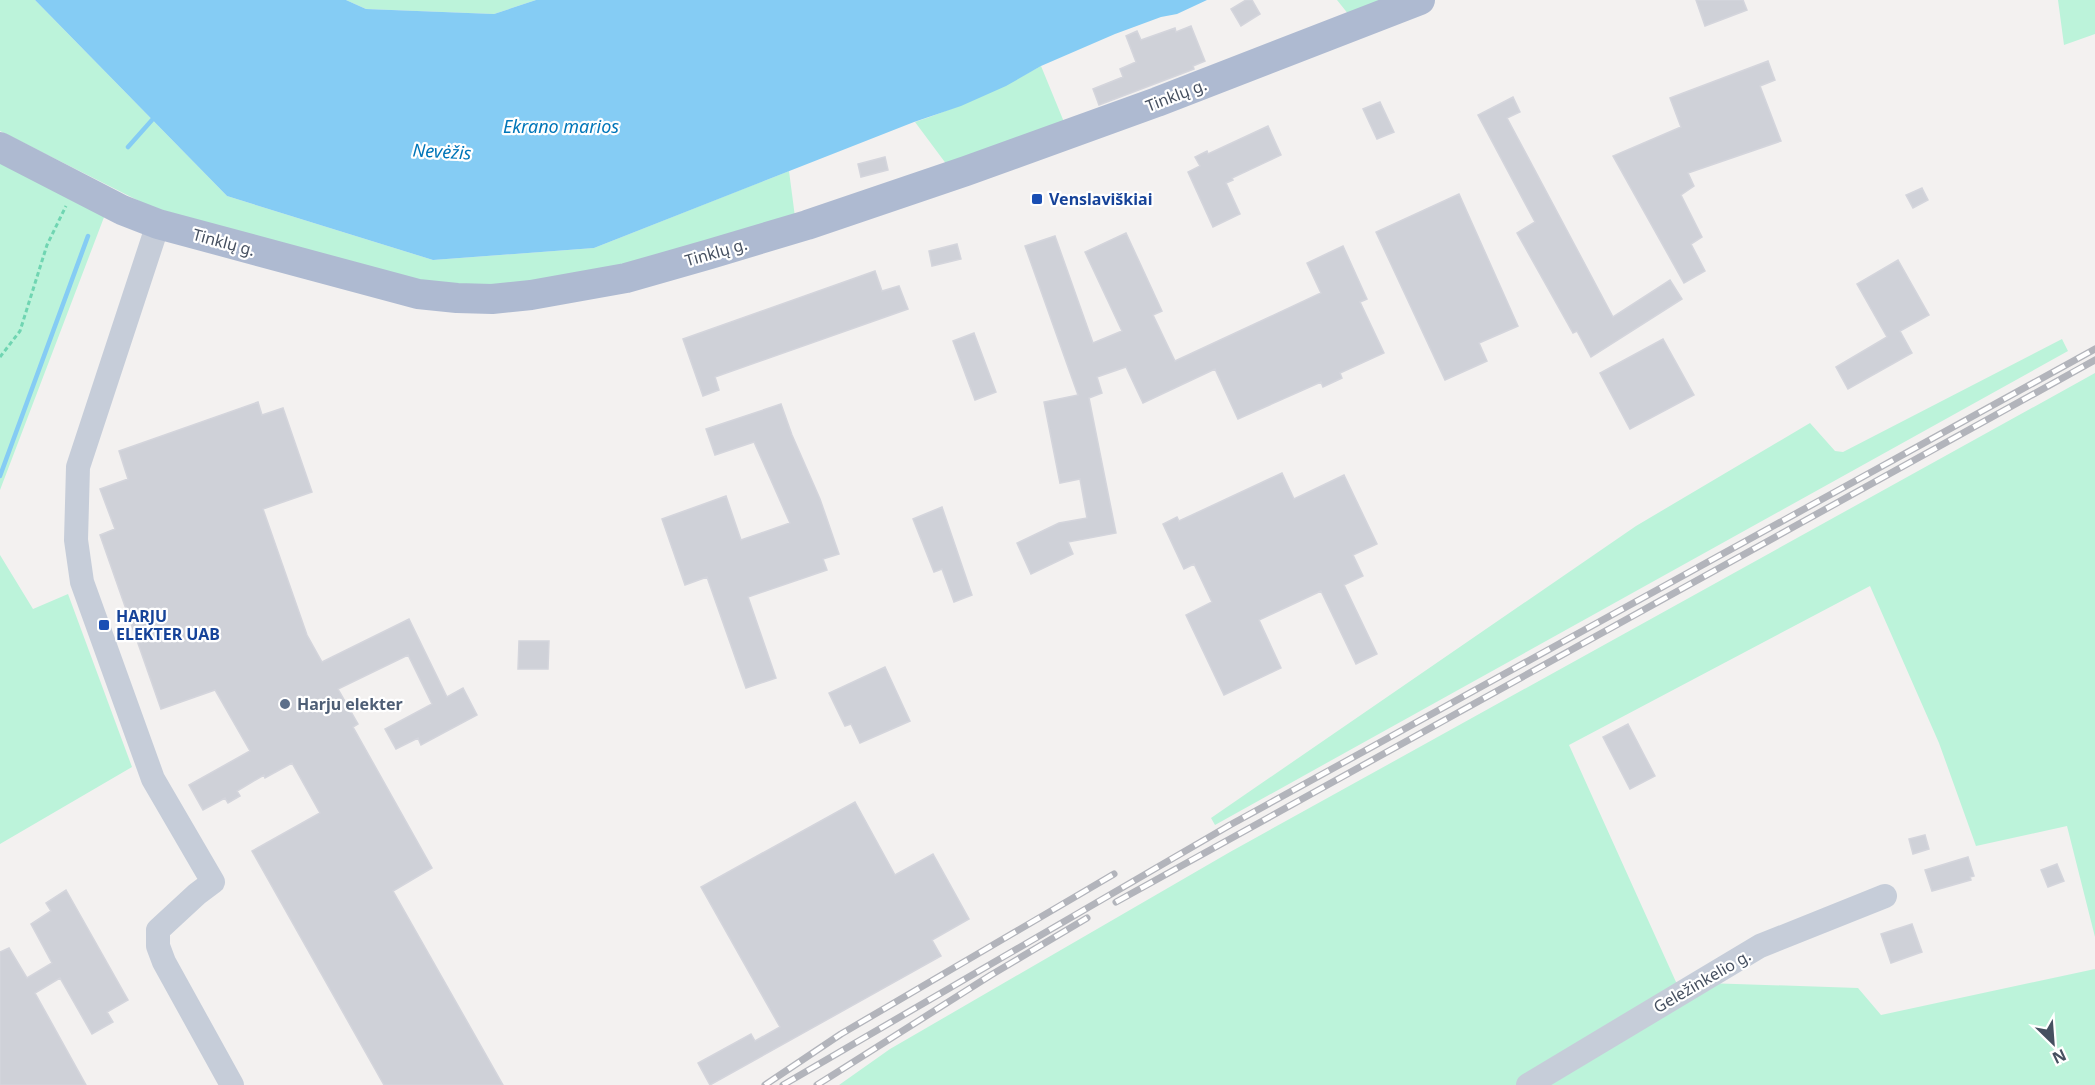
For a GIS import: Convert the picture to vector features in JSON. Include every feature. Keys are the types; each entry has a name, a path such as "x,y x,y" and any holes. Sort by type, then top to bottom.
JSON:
{"main road":[{"name":"Tinklų g.","path":"0,147 122,210 158,224 418,294 492,299 542,293 626,278 807,225 1157,102 1420,0"}],"street":[{"path":"158,224 78,466 76,540 82,582 153,779 213,882 159,930 158,946 164,962 232,1085"},
{"name":"Geležinkelio g.","path":"1528,1085 1760,946 1885,896"}],"path":[{"path":"0,357 20,331 47,245 76,187"}],"green space":[{"path":"0,0 35,0 227,196 433,260 594,248 789,171 795,217 627,266 494,287 419,282 151,207 0,131"},
{"path":"346,0 536,0 494,14 366,9"},
{"path":"1337,0 1387,0 1349,15"},
{"path":"2058,0 2095,0 2095,34 2064,45"},
{"path":"1041,66 1064,122 947,165 915,122 979,97"},
{"path":"0,152 106,212 0,490"},
{"path":"2062,339 2068,351 1215,825 1211,818 1636,526 1810,423 1835,451 1843,452"},
{"path":"2095,373 2095,937 2067,826 1976,846 1939,743 1870,586 1569,745 1676,982 1858,988 1881,1015 2095,969 2095,1085 839,1085 890,1049 1230,852"},
{"path":"0,555 33,609 68,594 132,767 0,844"}],"water":[{"name":"Ekrano marios","path":"35,0 346,0 366,9 494,14 536,0 1207,0 1177,14 1161,17 1115,34 1041,66 1006,86 961,106 914,122 594,248 433,260 227,196"}],"building":[{"path":"1246,0 1252,0 1260,14 1241,26 1231,9"},
{"path":"1696,0 1743,0 1747,10 1705,26"},
{"path":"1191,26 1205,61 1193,66 1194,69 1099,105 1093,89 1123,77 1120,69 1136,62 1126,36 1137,31 1141,40 1175,28 1176,32"},
{"path":"1768,61 1775,80 1760,86 1781,141 1688,173 1694,186 1681,195 1702,237 1691,244 1705,271 1684,283 1613,156 1681,127 1670,98"},
{"path":"1513,97 1520,112 1507,118 1613,317 1670,280 1682,299 1591,357 1577,331 1573,333 1517,233 1535,222 1478,115"},
{"path":"1380,102 1394,132 1377,139 1363,109"},
{"path":"1268,126 1281,155 1226,183 1240,214 1213,227 1188,172 1200,166 1195,157 1207,151 1208,154"},
{"path":"885,157 888,170 861,177 858,164"},
{"path":"1922,188 1928,200 1913,208 1906,195"},
{"path":"1459,194 1518,326 1479,343 1487,361 1445,380 1376,232"},
{"path":"1126,233 1162,311 1153,315 1175,361 1321,293 1307,263 1343,246 1367,299 1360,302 1384,353 1340,373 1342,378 1323,387 1321,382 1238,419 1215,369 1143,403 1126,367 1097,377 1102,393 1089,398 1116,533 1068,542 1073,554 1031,574 1017,543 1059,523 1087,518 1080,479 1060,483 1044,402 1078,395 1025,246 1055,236 1093,343 1122,331 1085,252"},
{"path":"957,244 961,259 932,266 929,251"},
{"path":"1898,260 1929,315 1900,331 1912,353 1848,389 1836,367 1887,337 1857,284"},
{"path":"875,271 882,291 899,286 908,309 715,377 719,390 703,396 683,339"},
{"path":"974,333 996,392 975,400 953,341"},
{"path":"1663,339 1694,395 1630,429 1600,373"},
{"path":"258,402 262,415 283,408 312,492 263,509 307,635 322,662 409,619 447,697 463,688 477,715 421,745 418,738 396,749 385,729 432,704 408,655 338,689 358,724 353,727 432,868 393,891 503,1085 384,1085 252,851 320,813 292,763 265,778 264,775 237,791 240,796 228,803 225,798 203,810 189,785 250,751 215,690 161,709 100,535 115,529 100,489 128,479 119,451"},
{"path":"781,404 820,499 839,554 823,559 827,570 748,597 776,678 746,688 707,577 685,585 662,519 726,496 741,540 790,523 754,442 715,455 706,429"},
{"path":"1282,473 1294,499 1344,475 1377,544 1353,555 1363,576 1344,585 1377,654 1356,664 1321,591 1259,620 1281,668 1224,695 1186,615 1212,602 1194,564 1184,569 1163,524 1177,517 1179,521"},
{"path":"942,507 972,595 954,602 942,569 934,572 913,519"},
{"path":"519,641 549,641 548,669 518,669"},
{"path":"885,667 910,721 860,743 851,724 845,726 829,693"},
{"path":"1628,724 1655,776 1630,789 1603,737"},
{"path":"855,802 895,875 933,854 969,919 932,940 941,956 710,1085 698,1063 751,1034 755,1041 780,1027 701,887"},
{"path":"1925,835 1929,849 1913,854 1909,839"},
{"path":"1968,857 1974,876 1970,877 1971,880 1932,891 1925,870"},
{"path":"2057,864 2064,881 2048,887 2041,870"},
{"path":"66,890 128,1000 107,1012 113,1022 92,1034 60,978 35,993 86,1085 0,1085 0,952 9,948 27,978 52,963 31,924 51,911 46,903"},
{"path":"1912,924 1922,952 1891,963 1881,934"}],"waterway":[{"path":"128,147 152,120"},
{"path":"0,476 88,236"}],"railway":[{"path":"783,1085 1230,825 2095,349"},
{"path":"1116,902 2095,360"},
{"path":"765,1085 841,1034 1114,874"},
{"path":"817,1085 991,975 1087,918"}],"place":[{"name":"Venslaviškiai","path":"1037,199"},
{"name":"HARJU ELEKTER UAB","path":"104,625"},
{"name":"Harju elekter","path":"285,704"}],"water label":[{"name":"Nevėžis","path":"442,151"}]}
